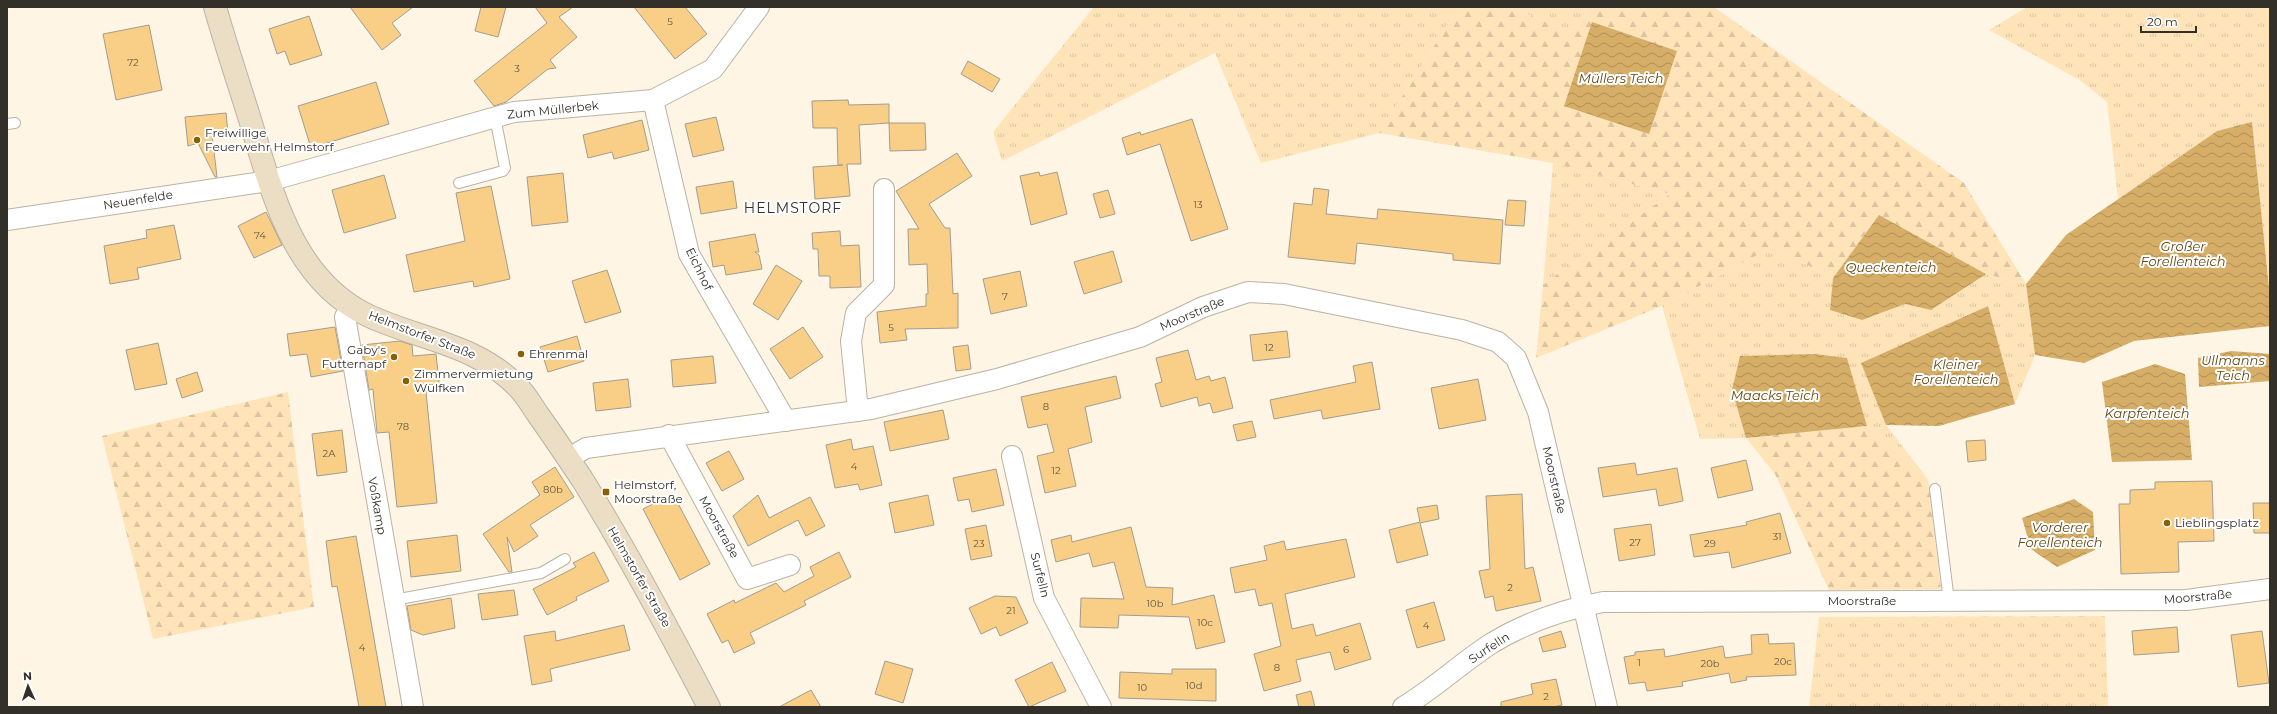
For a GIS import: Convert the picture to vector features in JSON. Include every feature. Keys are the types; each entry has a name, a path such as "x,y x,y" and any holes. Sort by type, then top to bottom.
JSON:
{"main road":[{"name":"Helmstorfer Straße","path":"215,7 280,214 297,247 319,279 351,307 393,326 442,341 486,361 518,387 568,458 600,509 671,634 709,707"}],"street":[{"name":"Zum Müllerbek","path":"269,181 514,112 653,100 713,70 759,7"},
{"name":"Eichhof","path":"653,100 689,254 786,421"},
{"name":"Neuenfelde","path":"7,220 269,181"},
{"path":"858,410 851,341 856,313 884,285 884,189"},
{"name":"Moorstraße","path":"568,458 586,448 858,410 997,379 1140,337 1203,307 1248,292 1284,294 1462,330 1498,342 1516,358 1538,412 1583,606 1603,602 2186,600 2270,589"},
{"name":"Voßkamp","path":"351,307 345,317 413,707"},
{"name":"Moorstraße","path":"669,436 747,579 790,565"},
{"name":"Surfelln","path":"1012,456 1044,598 1101,707"},
{"path":"1583,606 1607,707"},
{"name":"Surfelln","path":"1403,707 1426,694 1492,644 1525,626 1583,606"}],"lane":[{"path":"459,183 503,171 505,168 495,117"},
{"path":"1935,489 1949,601"},
{"path":"394,600 541,573 565,559"}],"green space":[{"path":"1094,7 1459,7 1379,133 1261,163 1215,53 1002,161 993,132"},
{"path":"1459,7 1508,7 1575,33 1588,7 1714,7 1964,183 2026,284 1986,274 1879,215 1833,278 1772,247 1662,306 1536,358 1543,285 1670,194 1553,163 1379,133"},
{"path":"1508,7 1588,7 1575,33"},
{"path":"2027,7 2270,7 2270,298 2252,123 2217,131 2118,199 2107,102 2081,81 1989,30"},
{"path":"1553,163 1670,194 1543,285"},
{"path":"1772,247 1833,278 1830,310 1862,320 1905,304 1931,310 1986,274 2026,284 2035,355 2015,404 1988,306 1861,363 1886,425 1928,479 1867,426 1847,358 1815,354 1732,390 1746,438 1700,439 1662,306"},
{"path":"288,392 314,607 153,639 102,436"},
{"path":"1867,426 1928,479 1941,589 1829,590 1775,474 1746,438"},
{"path":"2105,616 2108,707 1809,707 1819,617"}],"water":[{"name":"Müllers Teich","path":"1592,22 1677,51 1649,134 1564,106"},
{"name":"Großer Forellenteich","path":"2252,122 2270,298 2270,326 2134,341 2084,363 2035,355 2026,284 2066,235 2217,131"},
{"name":"Queckenteich","path":"1879,215 1986,274 1931,310 1905,304 1862,320 1830,310 1833,278"},
{"name":"Kleiner Forellenteich","path":"1988,306 2015,404 1939,426 1886,425 1861,363"},
{"name":"Ullmanns Teich","path":"2231,351 2270,354 2270,381 2199,387 2198,358"},
{"name":"Maacks Teich","path":"1815,354 1847,358 1867,426 1746,438 1732,390 1740,356"},
{"name":"Karpfenteich","path":"2155,364 2185,374 2192,460 2112,462 2102,382"},
{"name":"Vorderer Forellenteich","path":"2074,499 2093,512 2095,550 2057,567 2031,549 2022,518"}],"building":[{"path":"350,7 413,7 392,23 401,35 382,50"},
{"path":"481,7 506,7 498,37 475,31"},
{"path":"535,7 573,7 559,17 577,37 550,60 556,68 548,69 506,102 494,106 474,81 547,23"},
{"path":"634,7 685,7 707,34 675,59"},
{"path":"309,16 322,55 290,65 285,51 277,54 269,29"},
{"path":"149,25 162,90 116,100 103,34"},
{"path":"968,61 1000,79 992,92 961,74"},
{"path":"376,82 389,124 311,148 298,106"},
{"path":"848,100 849,105 889,104 889,123 859,125 861,164 847,164 850,196 815,199 813,167 843,165 838,165 837,128 813,128 812,101"},
{"name":"Freiwillige Feuerwehr Helmstorf","path":"226,113 228,133 212,134 217,177 215,177 198,143 188,146 185,117"},
{"path":"716,117 724,150 693,157 685,124"},
{"path":"1192,119 1228,229 1191,241 1160,144 1127,155 1122,138 1140,132 1141,135"},
{"path":"642,120 649,150 614,159 612,152 588,158 583,135"},
{"path":"889,123 925,123 926,150 890,151"},
{"path":"957,153 972,176 929,204 945,228 950,228 953,294 958,293 958,328 905,329 907,340 880,343 877,312 926,306 926,294 928,294 927,264 909,265 908,229 919,229 896,191"},
{"path":"1039,172 1040,176 1057,172 1067,214 1031,225 1020,176"},
{"path":"563,173 568,222 532,226 527,177"},
{"path":"384,175 396,218 344,233 332,190"},
{"path":"733,181 737,208 701,214 696,187"},
{"path":"491,186 510,279 474,287 473,281 414,292 406,255 465,241 456,193"},
{"path":"1314,188 1329,190 1326,214 1377,219 1378,209 1503,220 1500,264 1453,260 1453,254 1357,243 1355,264 1288,257 1294,203 1312,205"},
{"path":"1108,190 1115,214 1100,218 1093,194"},
{"path":"1508,200 1526,201 1524,226 1505,225"},
{"path":"266,212 282,245 254,258 238,226"},
{"path":"174,225 181,259 137,268 139,279 110,284 104,246 147,238 146,230"},
{"path":"840,231 841,246 859,245 861,287 830,288 830,276 819,276 818,249 813,249 812,233"},
{"path":"755,234 759,252 755,252 759,255 762,269 726,275 724,265 713,267 709,242"},
{"path":"1113,251 1122,282 1084,294 1074,262"},
{"path":"776,265 802,281 778,320 753,304"},
{"path":"607,270 621,312 585,323 572,281"},
{"path":"1020,271 1027,306 991,314 983,279"},
{"path":"335,327 343,371 311,377 307,354 290,356 287,334"},
{"path":"803,327 823,357 790,379 770,349"},
{"path":"1287,331 1290,357 1253,361 1250,335"},
{"path":"577,336 584,361 548,372 540,347"},
{"path":"400,341 412,345 413,356 436,354 440,391 426,392 437,503 397,507 389,432 377,433 373,389 369,390 362,345"},
{"path":"158,343 167,384 135,390 126,350"},
{"path":"968,345 971,369 956,371 953,347"},
{"path":"1188,350 1196,380 1209,376 1211,381 1225,377 1233,408 1213,413 1210,403 1199,406 1197,397 1161,407 1155,384 1162,382 1156,358"},
{"path":"713,356 716,383 673,387 671,360"},
{"path":"1372,362 1380,409 1323,419 1321,410 1274,419 1270,400 1356,382 1353,366"},
{"path":"197,372 203,391 182,398 176,379"},
{"path":"1116,376 1121,398 1085,407 1092,442 1068,449 1076,486 1045,493 1037,456 1054,452 1047,424 1028,428 1021,397"},
{"path":"628,379 631,407 596,411 593,383"},
{"path":"1478,379 1486,420 1439,429 1431,388"},
{"path":"943,410 949,439 890,451 884,422"},
{"path":"1252,421 1256,437 1237,441 1233,425"},
{"path":"342,430 347,472 317,476 312,434"},
{"path":"851,439 853,450 873,446 882,485 860,490 858,484 835,488 826,445"},
{"path":"1985,440 1986,460 1968,462 1966,441"},
{"path":"729,451 744,479 722,491 706,463"},
{"path":"1746,460 1753,490 1718,498 1711,468"},
{"path":"1635,463 1637,475 1677,468 1683,501 1659,506 1656,489 1603,497 1598,468"},
{"path":"555,467 574,497 530,525 538,536 514,552 507,537 512,572 509,572 483,534 540,495 532,482"},
{"path":"996,469 1004,505 972,512 969,499 958,501 953,478"},
{"name":"Lieblingsplatz","path":"2212,481 2214,541 2178,542 2179,572 2121,574 2119,504 2130,504 2130,490 2155,489 2155,482"},
{"path":"673,494 710,564 680,580 643,509"},
{"path":"1522,494 1525,569 1533,567 1541,601 1496,611 1493,596 1485,598 1479,571 1490,569 1486,496"},
{"path":"758,495 769,518 810,497 825,526 806,536 798,520 748,546 733,516"},
{"path":"928,495 934,525 895,533 889,503"},
{"path":"2253,503 2270,503 2270,533 2254,533"},
{"path":"1437,505 1439,519 1420,523 1428,555 1397,563 1389,530 1420,522 1417,508"},
{"path":"1780,513 1791,553 1732,568 1729,552 1694,557 1690,535 1747,525 1746,522"},
{"path":"1651,524 1655,555 1619,561 1614,529"},
{"path":"986,525 992,556 971,560 965,529"},
{"path":"1131,527 1146,587 1173,588 1172,605 1214,595 1225,642 1196,649 1189,617 1119,615 1118,628 1080,627 1081,598 1124,599 1114,562 1093,567 1089,553 1056,562 1051,540 1071,535 1072,542"},
{"path":"457,535 461,571 411,577 407,541"},
{"path":"356,536 386,707 359,707 337,586 332,587 326,541"},
{"path":"1346,539 1355,577 1285,594 1292,629 1313,624 1316,636 1360,623 1371,659 1335,670 1330,652 1296,660 1301,681 1264,691 1254,654 1281,646 1272,603 1259,606 1255,589 1235,593 1230,568 1267,560 1264,546 1284,541 1286,550"},
{"path":"594,552 609,581 576,597 577,600 547,615 533,589 576,567 573,563"},
{"path":"839,552 851,577 804,601 806,605 750,633 755,643 734,653 728,640 722,643 707,614 734,600 735,603 776,583 784,592 814,576 810,567"},
{"path":"514,590 518,615 482,620 478,594"},
{"path":"995,596 1016,597 1028,623 1000,636 996,627 981,634 969,608"},
{"path":"451,598 455,628 423,635 411,630 407,606"},
{"path":"1434,602 1445,640 1417,648 1406,610"},
{"path":"624,625 630,650 550,669 552,681 532,685 524,636 555,631 556,641"},
{"path":"2177,627 2179,652 2134,655 2132,631"},
{"path":"1561,631 1566,647 1543,652 1539,638"},
{"path":"2262,631 2269,683 2238,687 2231,635"},
{"path":"1768,634 1769,644 1794,643 1796,675 1746,677 1747,680 1731,683 1729,673 1682,682 1683,686 1647,691 1645,682 1629,684 1624,657 1635,655 1635,652 1664,649 1665,657 1723,646 1725,658 1752,654 1751,635"},
{"path":"885,661 913,669 903,703 875,694"},
{"path":"1052,662 1066,691 1029,707 1015,680"},
{"path":"1172,669 1216,669 1216,701 1119,698 1120,672 1172,674"},
{"path":"1556,679 1562,705 1553,707 1501,707 1501,702 1533,694 1531,684"},
{"path":"811,690 821,707 779,707"},
{"path":"1311,691 1315,707 1299,707 1296,695"}],"place":[{"name":"Freiwillige Feuerwehr Helmstorf","path":"197,140"},
{"name":"Ehrenmal","path":"521,354"},
{"name":"Gaby's Futternapf","path":"394,357"},
{"name":"Zimmervermietung Wülfken","path":"406,381"},
{"name":"Helmstorf, Moorstraße","path":"606,492"},
{"name":"Lieblingsplatz","path":"2167,523"}],"district":[{"name":"HELMSTORF","path":"793,208"}]}
